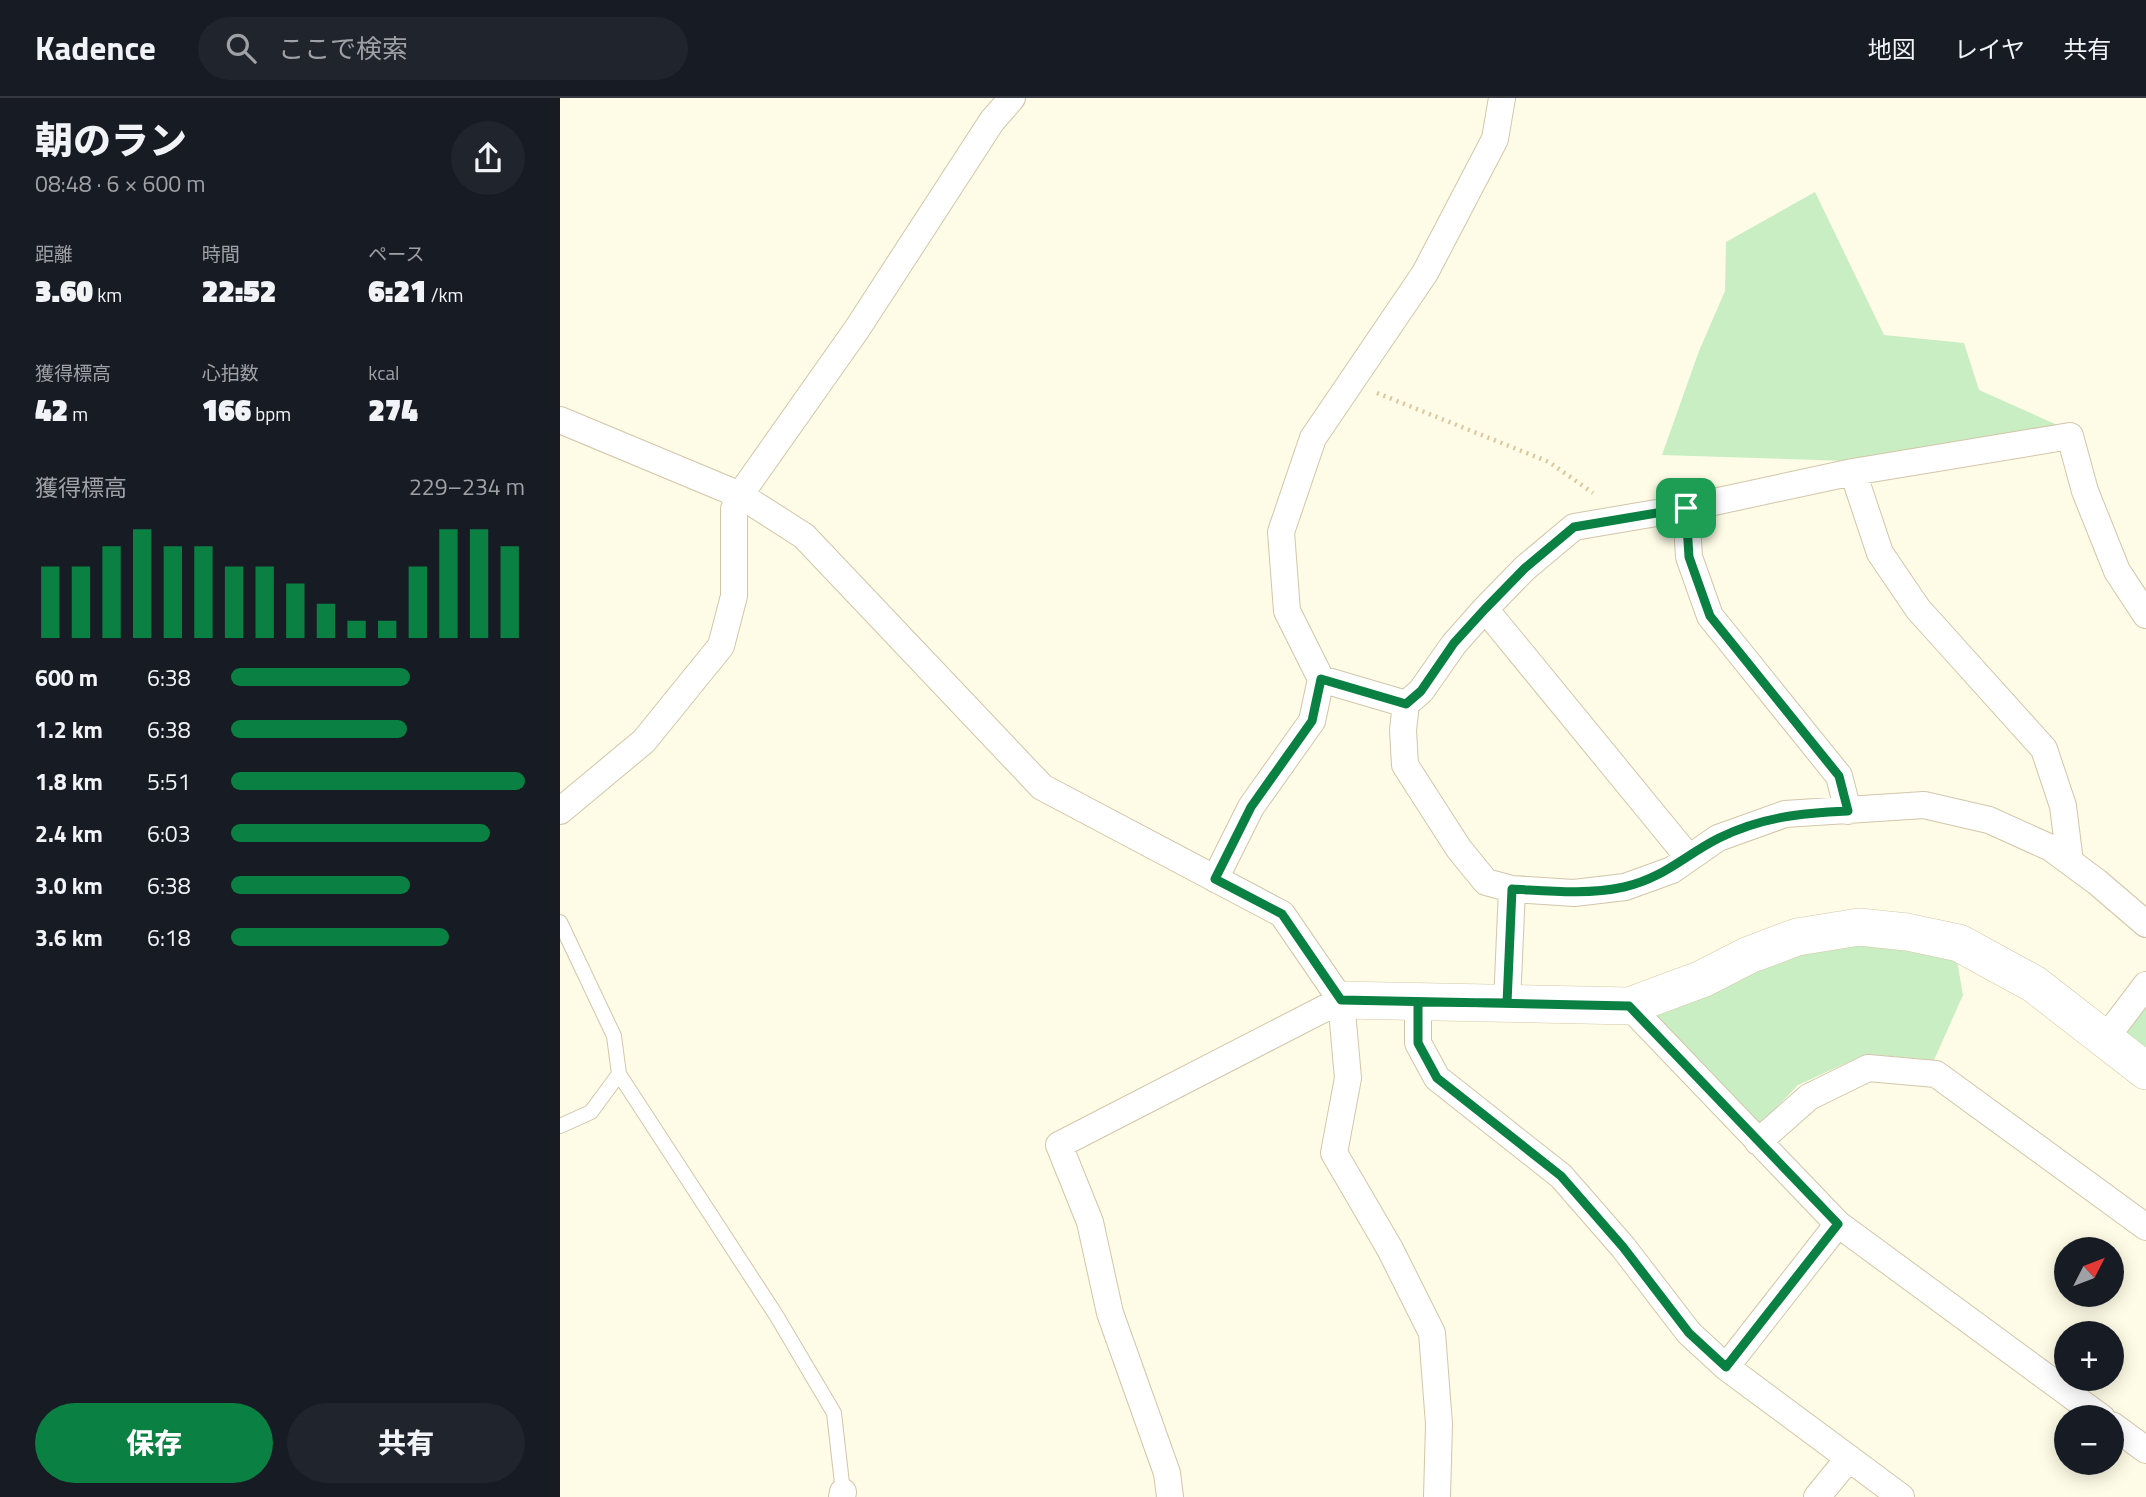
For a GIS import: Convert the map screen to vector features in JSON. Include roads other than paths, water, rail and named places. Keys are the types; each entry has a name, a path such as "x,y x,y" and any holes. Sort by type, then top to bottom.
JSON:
{"street":[{"path":"560,811 644,741 721,646 734,596 734,509 740,495 857,329 992,121 1013,98"},
{"path":"1215,879 1251,807 1312,721 1321,679 1287,611 1281,532 1313,438 1425,273 1495,139 1502,98"},
{"path":"560,420 740,495 804,536 1042,787 1197,866 1215,879 1282,914 1341,1000 1348,1078 1334,1153 1390,1249 1432,1333 1439,1424 1437,1497"},
{"path":"2146,615 2117,571 2085,491 2070,436 1853,471 1686,508 1574,527 1525,568 1454,643 1421,691 1406,704 1403,730 1405,765 1460,849 1486,882 1512,889 1574,893 1625,887 1672,870 1718,838 1785,814 1924,805 1989,820 2051,848 2146,924"},
{"path":"1853,471 1880,553 1917,609 2044,749 2063,806 2070,862"},
{"path":"1686,508 1689,557 1710,616 1839,776 1848,811"},
{"path":"1485,609 1689,858"},
{"path":"1321,679 1406,704"},
{"path":"1507,1003 1512,889"},
{"path":"1170,1497 1167,1473 1110,1313 1090,1222 1059,1145 1341,1000 1629,1006 1702,979 1797,937 1859,927 1907,932 1959,943 2034,984 2146,1071"},
{"path":"2105,1040 2146,985"},
{"path":"1418,1002 1418,1043 1437,1078 1561,1176 1623,1247 1689,1333 1726,1367 1901,1497"},
{"path":"1629,1006 1838,1224 2084,1405"},
{"path":"1758,1142 1809,1097 1868,1068 1936,1074 2146,1227"},
{"path":"1726,1367 1838,1224"},
{"path":"2124,1434 2146,1450"},
{"path":"1817,1497 1849,1458"}],"lane":[{"path":"560,922 614,1036 619,1074 776,1315 834,1413 842,1494"},
{"path":"560,1126 590,1112 619,1074"}]}
